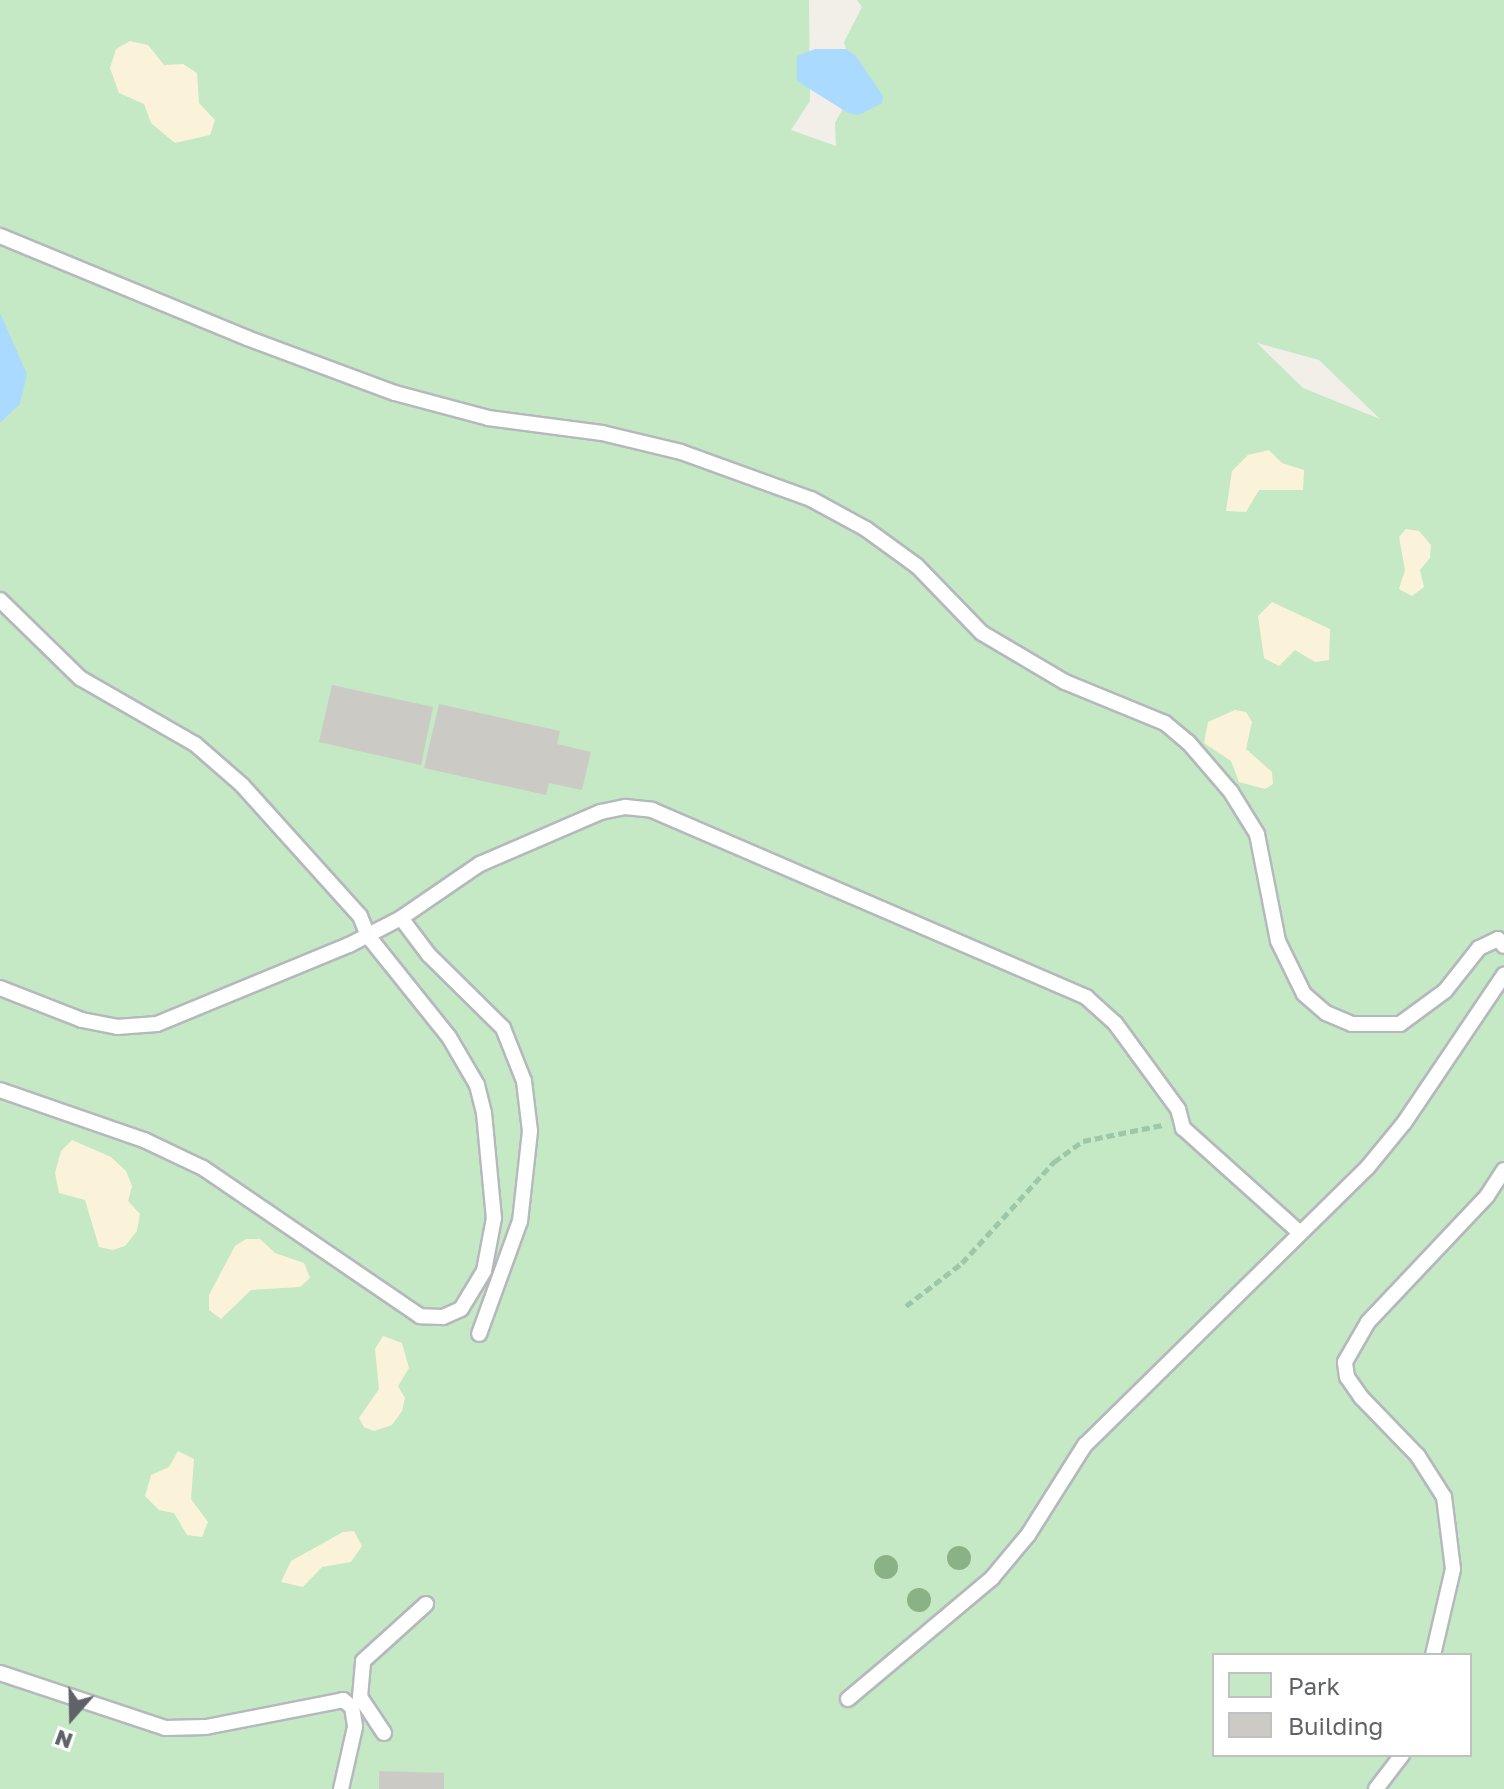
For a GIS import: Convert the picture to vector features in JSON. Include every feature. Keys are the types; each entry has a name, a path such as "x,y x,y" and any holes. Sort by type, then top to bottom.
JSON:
{"lane":[{"path":"0,236 247,338 395,393 488,418 602,433 681,452 811,499 866,529 917,566 982,633 1065,682 1165,723 1188,742 1231,792 1257,834 1278,941 1304,994 1326,1013 1352,1024 1400,1024 1445,991 1479,948 1498,939 1504,946"},
{"path":"0,600 80,678 217,761 360,916 368,936 463,1057 484,1113 492,1244 474,1292 461,1309 443,1317 402,1308 183,1158 0,1090"},
{"path":"0,988 82,1020 117,1027 157,1024 368,936 401,918 444,885 507,853 601,812 625,807 652,810 1086,997 1124,1035 1178,1109 1183,1128 1300,1233"},
{"path":"401,918 429,955 503,1028 524,1081 530,1131 520,1221 479,1334"},
{"path":"848,1699 992,1578 1028,1535 1085,1445 1391,1142 1504,975"},
{"path":"1433,1653 1453,1569 1444,1497 1418,1456 1361,1397 1347,1377 1345,1362 1368,1322 1487,1196 1504,1170"},
{"path":"384,1733 360,1697 359,1680 363,1661 426,1604"},
{"path":"0,1673 165,1728 206,1727 343,1700 359,1680"},
{"path":"341,1789 355,1727 352,1707 343,1700"},
{"path":"1376,1789 1400,1757"}],"path":[{"path":"906,1306 962,1263 1054,1162 1083,1141 1130,1128 1183,1128"}],"green space":[{"path":"0,0 809,0 810,101 791,130 836,146 835,123 855,87 844,42 862,7 857,0 1504,0 1504,1789 0,1789","holes":["1257,343 1319,360 1380,419 1303,388"]}],"sand":[{"path":"130,41 148,45 164,65 183,64 197,73 199,103 215,120 210,135 175,143 151,123 144,104 119,93 110,68 116,49"},
{"path":"1269,450 1282,463 1304,470 1303,490 1259,490 1246,512 1226,511 1232,471 1248,455"},
{"path":"1406,529 1419,531 1431,545 1430,558 1420,570 1424,587 1412,596 1399,589 1405,570 1399,537"},
{"path":"1272,602 1330,629 1329,660 1315,662 1295,650 1279,666 1264,658 1258,616"},
{"path":"1235,710 1246,712 1252,722 1246,749 1272,772 1273,784 1265,789 1239,782 1231,761 1204,743 1208,722"},
{"path":"72,1140 111,1157 126,1171 132,1186 128,1201 140,1214 137,1231 125,1246 113,1250 99,1247 85,1200 59,1193 55,1173 61,1151"},
{"path":"246,1239 260,1239 275,1253 304,1263 310,1278 300,1287 251,1290 221,1319 209,1310 209,1295 235,1246"},
{"path":"383,1336 402,1343 409,1368 398,1386 405,1398 402,1411 392,1425 374,1431 364,1427 359,1418 379,1389 375,1349"},
{"path":"178,1451 194,1459 191,1499 208,1522 202,1537 187,1535 174,1513 159,1510 145,1496 151,1475 169,1467"},
{"path":"354,1531 362,1546 351,1562 322,1567 303,1587 281,1582 291,1561 343,1532"}],"water":[{"path":"815,49 846,49 855,55 883,96 882,103 859,115 848,113 797,81 797,56"},
{"path":"0,313 27,374 20,404 0,423"}],"building":[{"path":"332,685 433,707 421,765 319,742"},
{"path":"439,704 560,731 557,744 591,752 582,790 549,783 546,795 424,768"},
{"path":"379,1771 444,1773 444,1789 379,1789"}]}
